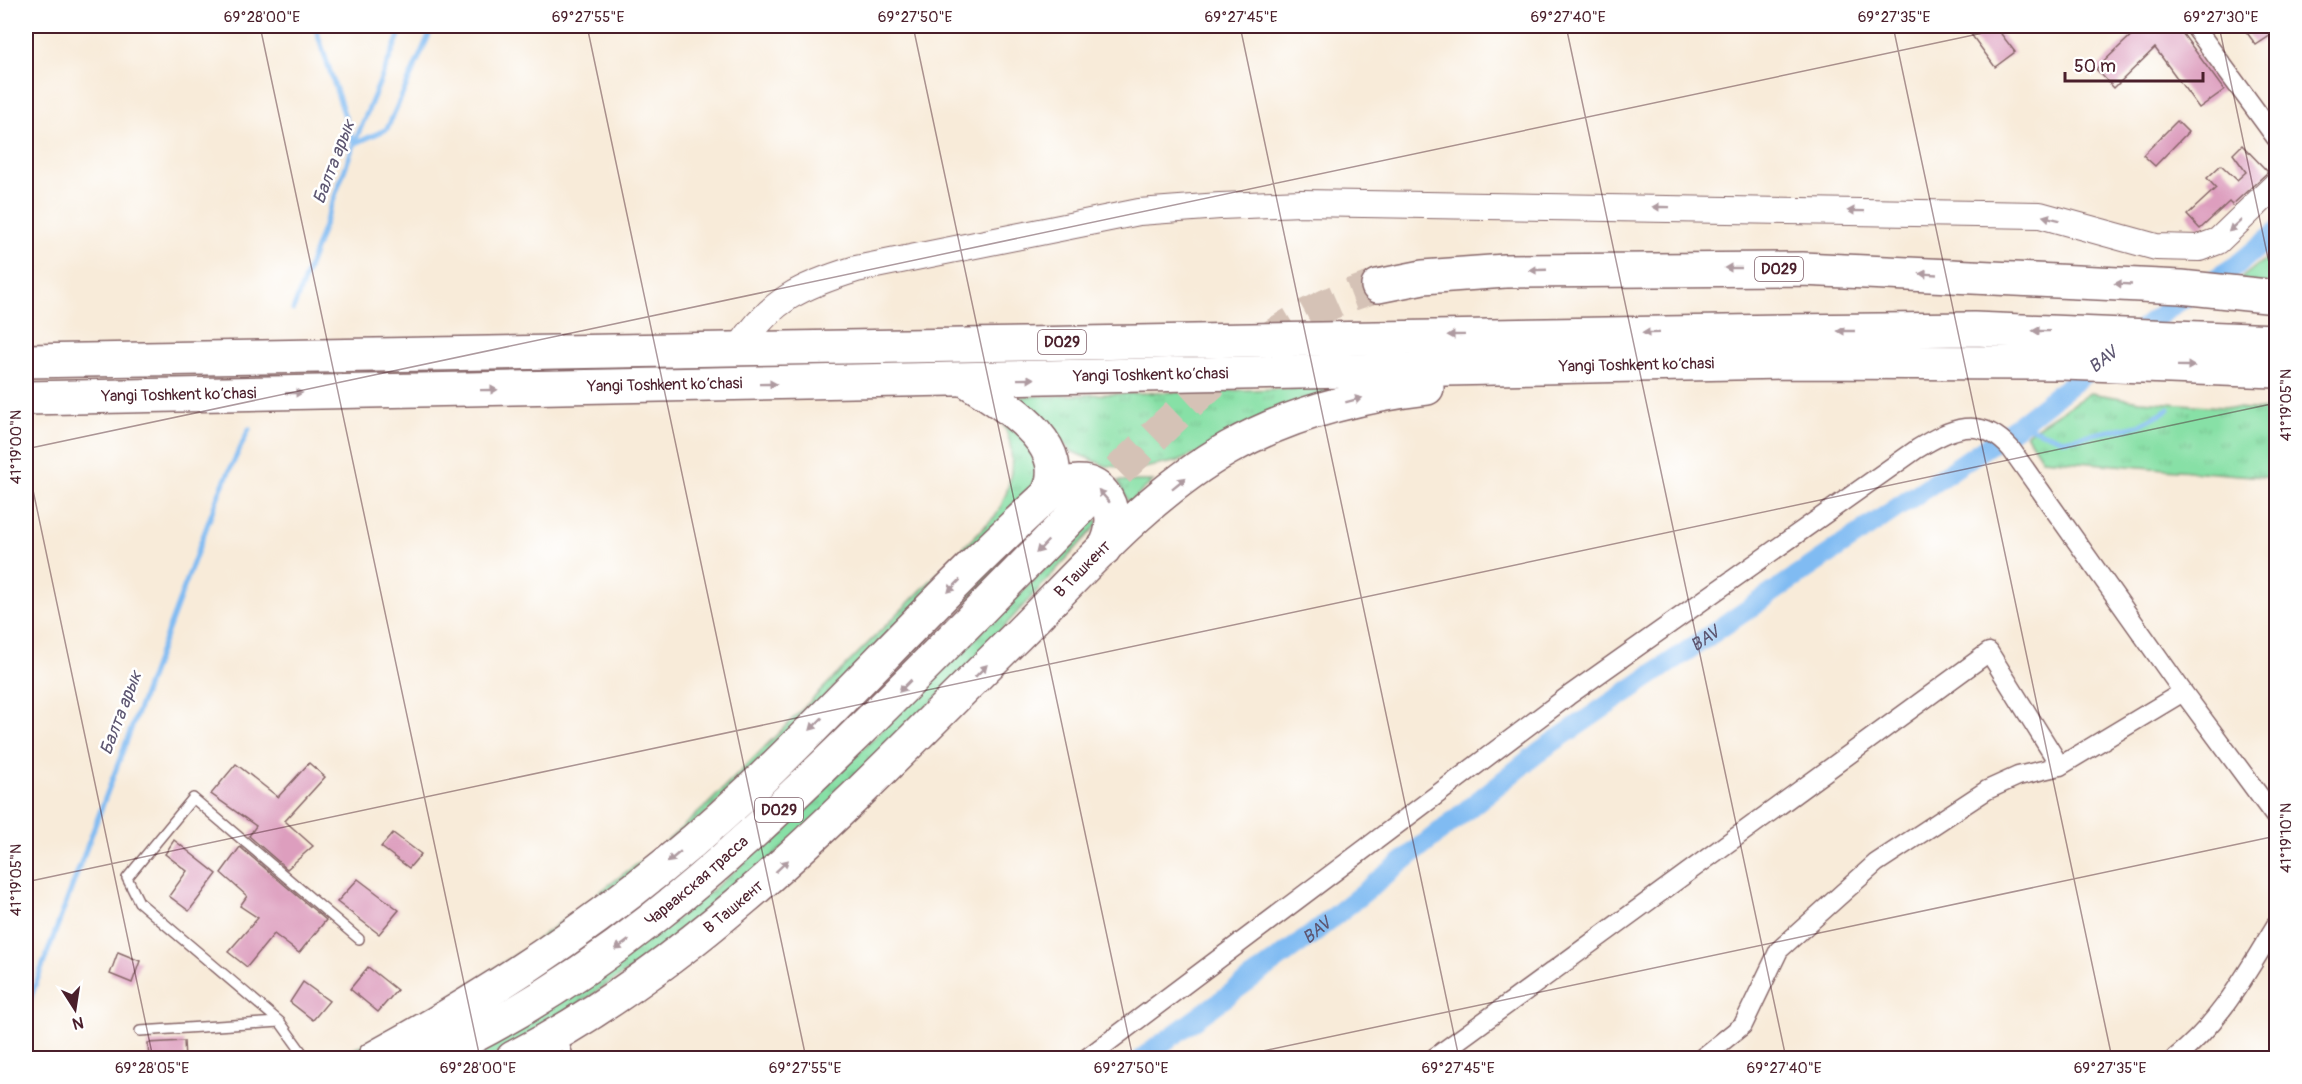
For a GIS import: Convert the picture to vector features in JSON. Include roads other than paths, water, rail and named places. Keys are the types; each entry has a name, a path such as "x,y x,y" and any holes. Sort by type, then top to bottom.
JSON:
{"highway":[{"name":"D029","path":"1378,286 1467,273 1715,268 1866,271 2181,287 2277,297"},
{"name":"Yangi Toshkent ko‘chasi","path":"26,361 1784,331 2100,332 2277,340"},
{"name":"Yangi Toshkent ko‘chasi","path":"26,399 1783,362 2063,363 2277,371"},
{"name":"В Ташкент","path":"513,1059 565,1045 755,891 814,836 1104,549 1180,481 1226,449 1296,417 1398,391 1430,387 1595,379 1783,362"},
{"path":"966,380 1006,406 1050,450 1054,463 1054,475 1047,495"},
{"path":"374,1059 508,980 557,948 653,875 750,790 1047,495 1060,485 1076,482 1091,485 1104,494 1112,506 1113,520 1104,549"},
{"name":"Чарвакская трасса","path":"429,1059 489,1029 550,993 633,937 687,893 788,801 1083,505"}],"street":[{"path":"2194,26 2277,138"},
{"path":"739,348 757,322 775,305 799,290 827,278 856,269 1139,212 1302,203 2040,215 2156,247 2178,249 2199,248 2218,241 2277,185"},
{"path":"1087,1059 1568,696 1888,469 1949,431 1959,428 1978,429 1998,436 2012,449 2183,692 2277,818"},
{"path":"1434,1059 1989,652 2060,766"},
{"path":"1702,1059 1743,1025 1779,950 1876,863 1987,790 2018,776 2060,766 2183,692"},
{"path":"2175,1059 2190,1047 2223,1010 2277,925"}],"lane":[{"path":"306,1059 280,1022 139,902 127,878 193,798 359,939"},
{"path":"140,1031 280,1022"}],"waterway":[{"path":"315,26 354,144"},
{"name":"Балта арык","path":"293,310 354,144 403,26"},
{"path":"354,144 387,129 433,26"},
{"name":"BAV","path":"2133,336 2172,306 2237,265 2276,232"},
{"name":"BAV","path":"1142,1058 1311,935 1540,751 2020,424 2098,363"},
{"path":"2020,424 2063,440 2139,425 2169,409"},
{"name":"Балта арык","path":"26,1010 220,491 249,429"}],"tunnel":[{"path":"1083,505 1183,408 1255,348 1294,323 1334,302 1378,286"}]}
